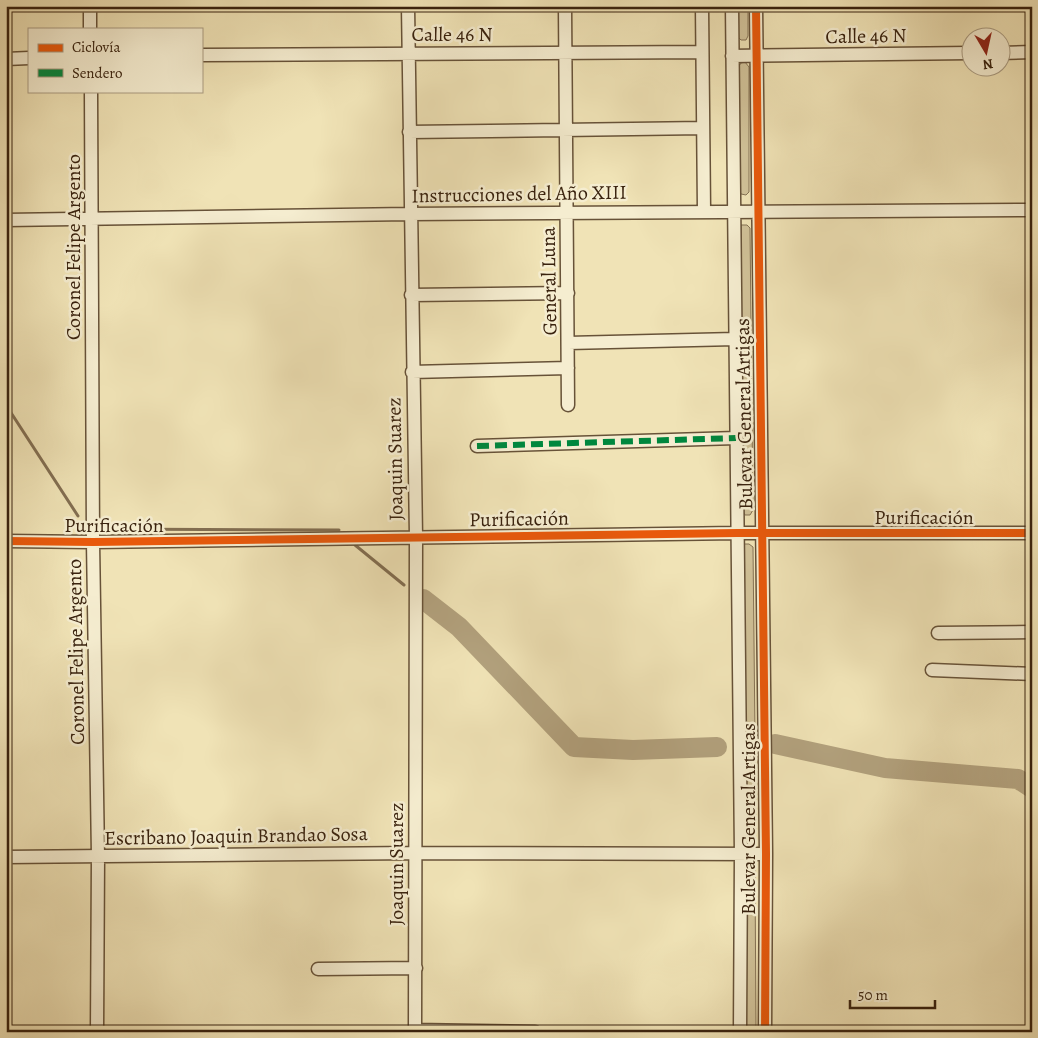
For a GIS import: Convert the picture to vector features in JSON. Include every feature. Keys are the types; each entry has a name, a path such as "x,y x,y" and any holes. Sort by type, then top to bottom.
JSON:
{"street":[{"path":"90,6 90,28"},
{"name":"Joaquin Suarez","path":"408,6 409,214 416,537 415,1031"},
{"name":"General Luna","path":"565,6 568,405"},
{"path":"702,6 704,211"},
{"name":"Bulevar General Artigas","path":"732,6 741,854 740,1032"},
{"name":"Bulevar General Artigas","path":"756,6 766,854 765,1032"},
{"name":"Calle 46 N","path":"202,55 702,52"},
{"path":"1010,53 1032,52"},
{"name":"Calle 46 N","path":"732,56 960,53"},
{"path":"6,58 28,58"},
{"name":"Coronel Felipe Argento","path":"91,92 93,542 98,856 97,1032"},
{"path":"409,132 703,128"},
{"name":"Instrucciones del Año XIII","path":"6,220 567,212 1032,210"},
{"path":"411,295 568,293"},
{"path":"568,343 735,339"},
{"path":"412,372 568,368"},
{"path":"477,446 736,438"},
{"name":"Purificación","path":"6,541 93,542 737,533 1032,533"},
{"path":"938,633 1032,632"},
{"path":"932,670 1032,674"},
{"name":"Escribano Joaquin Brandao Sosa","path":"6,857 414,853 766,854"},
{"path":"318,969 416,968"},
{"path":"415,1031 534,1032"}],"shaded area":[{"path":"738,6 748,6 748,36 746,40 741,40 738,37"},
{"path":"745,62 749,67 749,192 746,195 741,194 739,190 739,66"},
{"path":"741,225 747,225 750,228 753,510 750,515 745,515 742,510"},
{"path":"744,544 749,544 753,547 756,830 753,832 748,832 745,829 742,547"},
{"path":"752,863 755,866 756,1032 746,1032 745,865"}],"waterway":[{"path":"6,405 78,516"},
{"path":"100,529 339,530"},
{"path":"355,545 404,585"},
{"path":"423,599 459,627 574,747 633,750 717,747"},
{"path":"775,744 885,768 1018,779 1032,788"}],"marked path":[{"path":"477,446 736,438"}],"cycle path":[{"path":"756,6 766,854 765,1032"},
{"path":"6,541 93,542 737,533 1032,533"}]}
